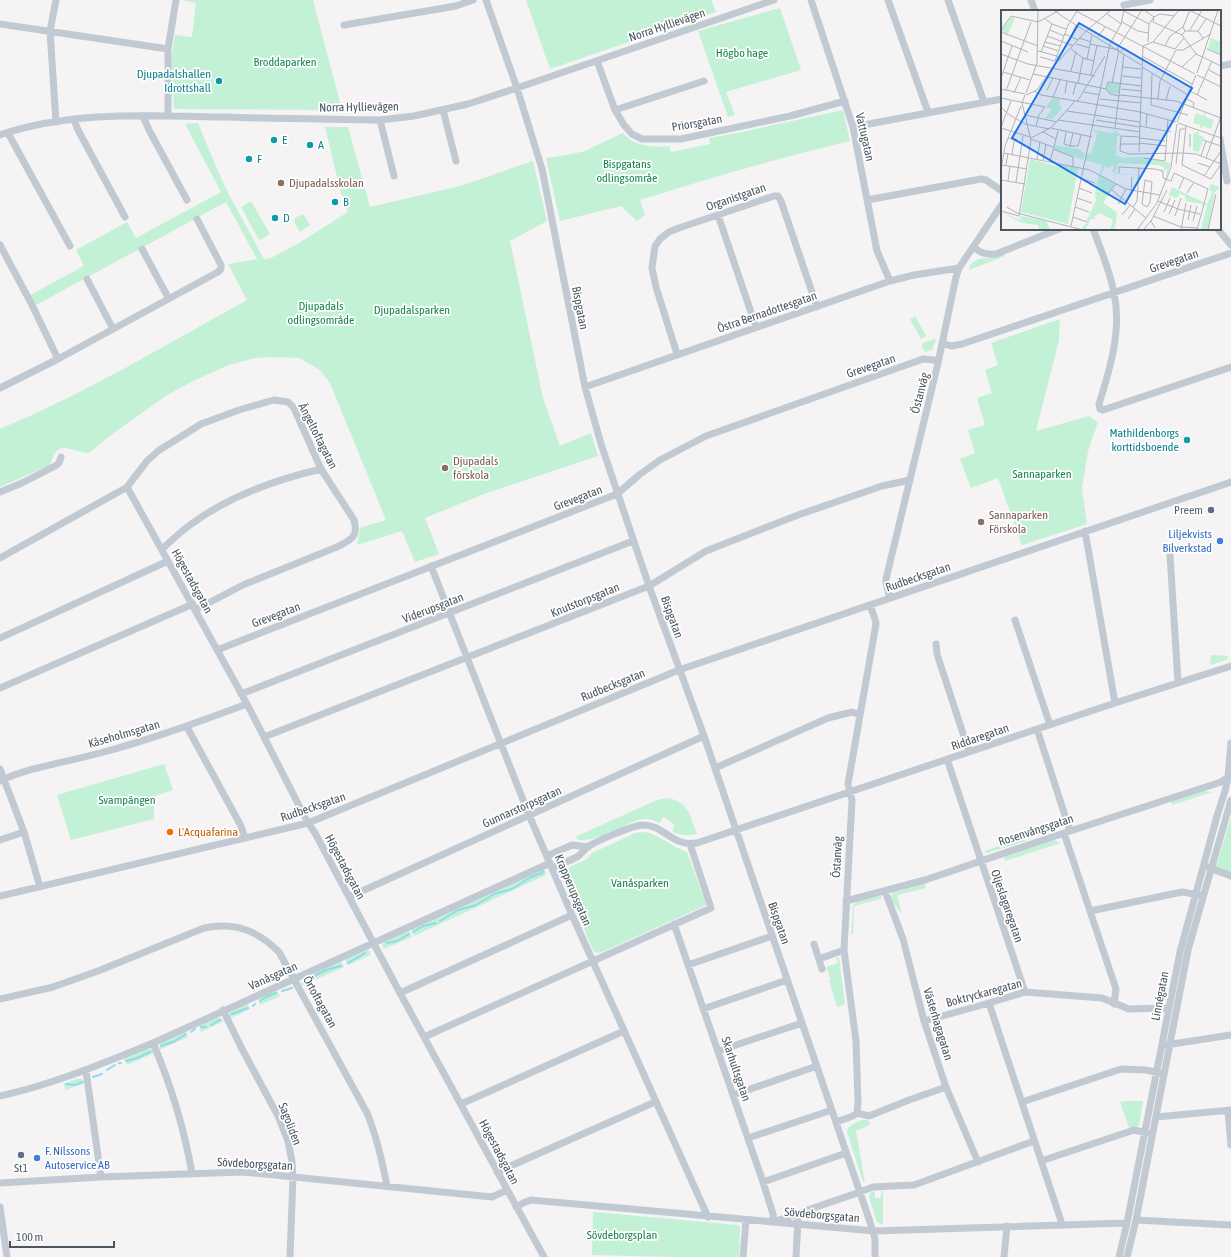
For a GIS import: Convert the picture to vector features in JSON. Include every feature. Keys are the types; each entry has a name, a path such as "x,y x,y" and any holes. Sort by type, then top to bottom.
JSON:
{"street":[{"path":"56,0 50,31 56,122"},
{"path":"168,116 168,49 176,0"},
{"path":"344,25 456,6 473,0"},
{"name":"Bispgatan","path":"486,0 517,88 542,169 585,387 601,444 633,541 704,736 874,1231"},
{"name":"Norra Hyllievägen","path":"0,136 56,122 108,116 380,120 414,116 443,110 517,88 774,0"},
{"name":"Vattugatan","path":"811,0 853,127 877,251 890,281"},
{"path":"888,0 928,112"},
{"path":"948,0 984,102"},
{"path":"1031,0 1035,10"},
{"path":"1124,5 1150,0"},
{"path":"0,24 168,49"},
{"name":"Priorsgatan","path":"597,61 615,110 624,125 632,134 642,139 681,139 783,118 845,101"},
{"path":"1221,66 1231,64"},
{"path":"615,110 704,81"},
{"path":"853,127 1001,99"},
{"path":"443,110 456,161"},
{"path":"143,116 187,200"},
{"path":"74,120 125,216"},
{"path":"380,120 394,176"},
{"path":"8,133 70,246"},
{"path":"1221,146 1226,181"},
{"path":"867,200 981,179 986,180 1001,190"},
{"name":"Organistgatan","path":"678,354 656,287 652,268 656,246 660,239 669,232 718,215 774,196 778,196 817,306"},
{"name":"Östanväg","path":"890,598 886,579 938,363 956,277 973,247 1001,205"},
{"path":"718,215 756,327"},
{"path":"0,388 218,272 221,269 221,265 196,219"},
{"path":"973,247 980,252 996,254 1056,230"},
{"path":"1093,230 1103,255 1114,293 1117,315 1115,337 1110,364 1099,404 1100,409 1104,410 1231,367"},
{"path":"1219,230 1231,245"},
{"path":"0,245 58,358"},
{"path":"142,249 169,299"},
{"name":"Grevegatan","path":"942,343 951,346 962,344 1231,253"},
{"name":"Östra Bernadottesgatan","path":"585,387 890,281 914,275 960,268"},
{"path":"87,279 113,329"},
{"name":"Grevegatan","path":"217,650 617,494 660,460 706,436 923,359 934,360 938,363"},
{"name":"Ängeltoftagatan","path":"126,486 146,461 158,451 201,424 218,417 274,400 288,402 294,408 321,469 354,520 356,527 355,534 351,539 337,547 243,585 194,607"},
{"path":"0,492 22,483 55,466 59,463 61,457"},
{"path":"162,549 189,525 240,495 278,480 321,469"},
{"name":"Knutstorpsgatan","path":"264,737 649,586 706,551 798,515 875,488 900,481 910,480"},
{"name":"Rudbecksgatan","path":"0,896 308,823 679,670 1231,482"},
{"path":"0,558 126,486"},
{"name":"Högestadsgatan","path":"126,486 247,704 308,823 544,1257"},
{"path":"1085,531 1114,703"},
{"name":"Viderupsgatan","path":"241,694 633,541"},
{"path":"1170,555 1178,682"},
{"path":"0,638 168,561"},
{"name":"Krapperupsgatan","path":"431,566 529,815 591,961 708,1217"},
{"name":"Östanväg","path":"857,1113 856,1041 844,950 852,800 848,784 876,624 870,605"},
{"path":"0,688 194,607"},
{"path":"1015,620 1050,725"},
{"path":"936,644 937,654 969,752"},
{"name":"Riddaregatan","path":"736,830 1114,703 1231,666"},
{"name":"Kåseholmsgatan","path":"2,780 22,772 128,745 187,727 247,704"},
{"path":"714,768 828,718 852,712 860,715"},
{"path":"187,727 241,826 245,838"},
{"path":"1037,729 1090,912 1116,990 1114,1004"},
{"name":"Gunnarstorpsgatan","path":"348,897 704,736"},
{"name":"Linnégatan","path":"1119,1257 1148,1133 1160,1073 1170,1045 1188,950 1203,896 1216,816 1230,776 1231,742"},
{"name":"Oljeslagaregatan","path":"947,759 1024,992"},
{"path":"0,769 2,780 24,832 40,887"},
{"name":"Rosenvångsgatan","path":"846,901 925,880 1217,783 1230,776"},
{"name":"Linnégatan","path":"1127,1257 1136,1220 1148,1133 1156,1117 1162,1044 1180,952 1195,894 1208,867 1231,800"},
{"path":"550,862 579,856 588,847 627,829 643,825 651,826 675,840 690,844 736,830"},
{"path":"0,840 24,832"},
{"path":"424,1037 712,908 690,844"},
{"path":"550,862 572,845 588,847"},
{"name":"Vanåsgatan","path":"0,1096 22,1091 86,1071 153,1043 550,862"},
{"path":"1208,867 1231,876"},
{"name":"Västerhagagatan","path":"885,891 903,939 924,1021 946,1087 978,1162"},
{"path":"1090,912 1182,892 1203,896"},
{"path":"400,993 572,915"},
{"name":"Skarhultsgatan","path":"674,924 763,1182 773,1214 773,1222"},
{"name":"Örtoftagatan","path":"0,999 53,987 98,971 193,932 215,926 236,927 248,930 270,943 279,952 294,978 367,1113 380,1152 387,1186"},
{"path":"688,965 772,936"},
{"path":"814,944 822,969"},
{"path":"819,959 844,950"},
{"path":"703,1008 787,980"},
{"name":"Boktryckaregatan","path":"924,1021 1024,992 1102,998 1128,1009 1169,1009"},
{"path":"990,1003 1062,1224"},
{"name":"Sagoliden","path":"223,1010 278,1116 288,1141 293,1176 290,1257"},
{"path":"718,1052 802,1023"},
{"path":"461,1104 624,1031"},
{"path":"1162,1044 1170,1045 1231,1035"},
{"path":"153,1043 178,1109 192,1173"},
{"path":"733,1095 817,1066"},
{"path":"1022,1102 1120,1069 1160,1073"},
{"path":"86,1071 101,1177"},
{"path":"836,1122 857,1113 869,1116 946,1087"},
{"path":"497,1172 655,1102"},
{"path":"748,1138 832,1110"},
{"path":"1156,1117 1229,1110 1231,1145"},
{"path":"1041,1161 1134,1130 1148,1133"},
{"path":"773,1222 873,1187 914,1185 1034,1141"},
{"path":"763,1182 846,1153"},
{"name":"Sövdeborgsgatan","path":"0,1183 101,1177 243,1172 492,1197 507,1190"},
{"name":"Sövdeborgsgatan","path":"516,1207 531,1200 874,1231 1127,1223"},
{"path":"0,1207 7,1257"},
{"path":"796,1257 798,1214"},
{"path":"743,1257 746,1220"},
{"path":"1136,1220 1231,1226"},
{"path":"1004,1257 1007,1226"},
{"path":"874,1231 875,1257"}],"green space":[{"name":"Broddaparken","path":"181,0 313,0 342,110 174,109 171,62 175,35 192,37 196,3"},
{"path":"526,0 711,0 716,12 550,69"},
{"name":"Högbo hage","path":"780,8 801,70 726,92 735,115 728,117 698,31"},
{"name":"Bispgatans odlingsområe","path":"843,110 850,141 797,154 640,200 645,215 637,221 621,206 560,221 546,158 585,151 623,133 632,141 644,145 657,147 669,146 671,152 710,144 709,138"},
{"name":"Djupadalsparken","path":"198,123 228,193 264,259 271,258 299,243 348,212 341,193 325,127 348,127 370,207 460,186 533,161 547,221 510,241 543,398 560,446 591,433 598,456 484,494 425,518 439,554 415,562 402,531 357,545 360,528 386,520 330,383 320,370 299,358 270,357 255,358 229,365 195,380 167,395 111,435 89,453 65,448 61,449 53,456 50,465 0,487 0,429 95,384 247,300 228,264 257,259 226,202 36,305 30,295 84,266 76,250 127,222 136,238 221,192 185,124"},
{"path":"250,202 270,234 260,240 241,207"},
{"path":"303,214 310,225 300,232 294,222 295,218"},
{"path":"1003,253 1005,256 969,270 970,265 980,258 996,257"},
{"path":"915,316 926,336 921,339 910,319"},
{"name":"Sannaparken","path":"1060,319 1059,340 1036,431 1089,416 1098,422 1088,451 1082,488 1087,524 1022,545 998,478 971,488 960,459 975,453 968,430 985,425 977,398 992,393 985,370 998,365 991,343"},
{"path":"934,339 936,340 932,350 925,352 922,346 923,343"},
{"path":"1211,655 1229,656 1226,660 1210,665"},
{"name":"Svampängen","path":"164,764 173,790 155,796 154,819 71,840 57,795"},
{"path":"1203,791 1212,792 1172,805 1171,802"},
{"path":"667,798 680,802 684,806 688,811 697,834 684,835 675,833 672,831 675,825 663,817 659,823 648,819 638,820 595,838 579,840 575,837 657,800"},
{"path":"1231,817 1231,879 1214,874"},
{"name":"Vanåsparken","path":"647,832 687,852 706,905 600,953 594,952 559,872 587,859 592,853 635,833"},
{"path":"1025,838 1026,841 987,853 984,851"},
{"path":"1054,840 1061,843 1005,861 1004,857"},
{"path":"542,870 546,871 546,875 414,936 411,929"},
{"path":"925,884 926,888 897,895 902,914 893,902 891,896 892,893"},
{"path":"880,896 883,898 854,906 853,934 851,934 853,905 858,901"},
{"path":"409,930 412,937 384,949 382,944 385,941"},
{"path":"369,950 371,955 348,965 345,959"},
{"path":"836,957 839,958 845,1004 837,1007 829,980 831,979 826,967 838,963"},
{"path":"341,961 344,967 301,986 302,979"},
{"path":"276,990 280,996 260,1005 258,998"},
{"path":"247,1003 250,1009 229,1019 228,1015 230,1012"},
{"path":"219,1017 224,1021 201,1032 199,1025"},
{"path":"185,1031 188,1037 159,1050 160,1043"},
{"path":"148,1048 152,1049 154,1053 127,1065 124,1058"},
{"path":"77,1079 83,1079 85,1083 58,1093 65,1090 64,1084"},
{"path":"1143,1101 1139,1126 1129,1128 1120,1102"},
{"path":"862,1120 867,1120 871,1124 856,1131 865,1183 863,1182 847,1132 851,1126"},
{"path":"883,1190 883,1225 877,1222 869,1197 870,1193 875,1191 875,1198 881,1198 881,1192"},
{"name":"Sövdeborgsplan","path":"593,1212 738,1225 740,1227 739,1255 738,1257 673,1257 592,1255"}],"waterway":[{"path":"440,921 458,910 476,905 494,894 512,889 531,877 542,873 543,871"},
{"path":"413,932 423,926 436,923"},
{"path":"387,943 397,941 409,934"},
{"path":"348,963 365,953"},
{"path":"305,981 326,970 341,966"},
{"path":"282,991 292,988"},
{"path":"260,1001 276,993"},
{"path":"232,1014 248,1008"},
{"path":"211,1025 220,1020"},
{"path":"201,1027 206,1027"},
{"path":"191,1032 195,1029"},
{"path":"161,1046 175,1041 186,1034"},
{"path":"126,1061 150,1052"},
{"path":"107,1070 115,1065"},
{"path":"93,1077 102,1074"},
{"path":"66,1084 75,1085 82,1082"}],"place":[{"name":"Djupadalshallen Idrottshall","path":"219,81"},
{"name":"E","path":"274,140"},
{"name":"A","path":"310,145"},
{"name":"F","path":"249,159"},
{"name":"Djupadalsskolan","path":"281,183"},
{"name":"B","path":"335,202"},
{"name":"D","path":"275,218"},
{"name":"Mathildenborgs korttidsboende","path":"1187,440"},
{"name":"Djupadals förskola","path":"445,468"},
{"name":"Preem","path":"1211,510"},
{"name":"Sannaparken Förskola","path":"981,522"},
{"name":"Liljekvists Bilverkstad","path":"1220,541"},
{"name":"L'Acquafarina","path":"170,832"},
{"name":"St1","path":"21,1155"},
{"name":"F. Nilssons Autoservice AB","path":"37,1158"}],"park label":[{"name":"Djupadals odlingsområde","path":"321,313"}]}
